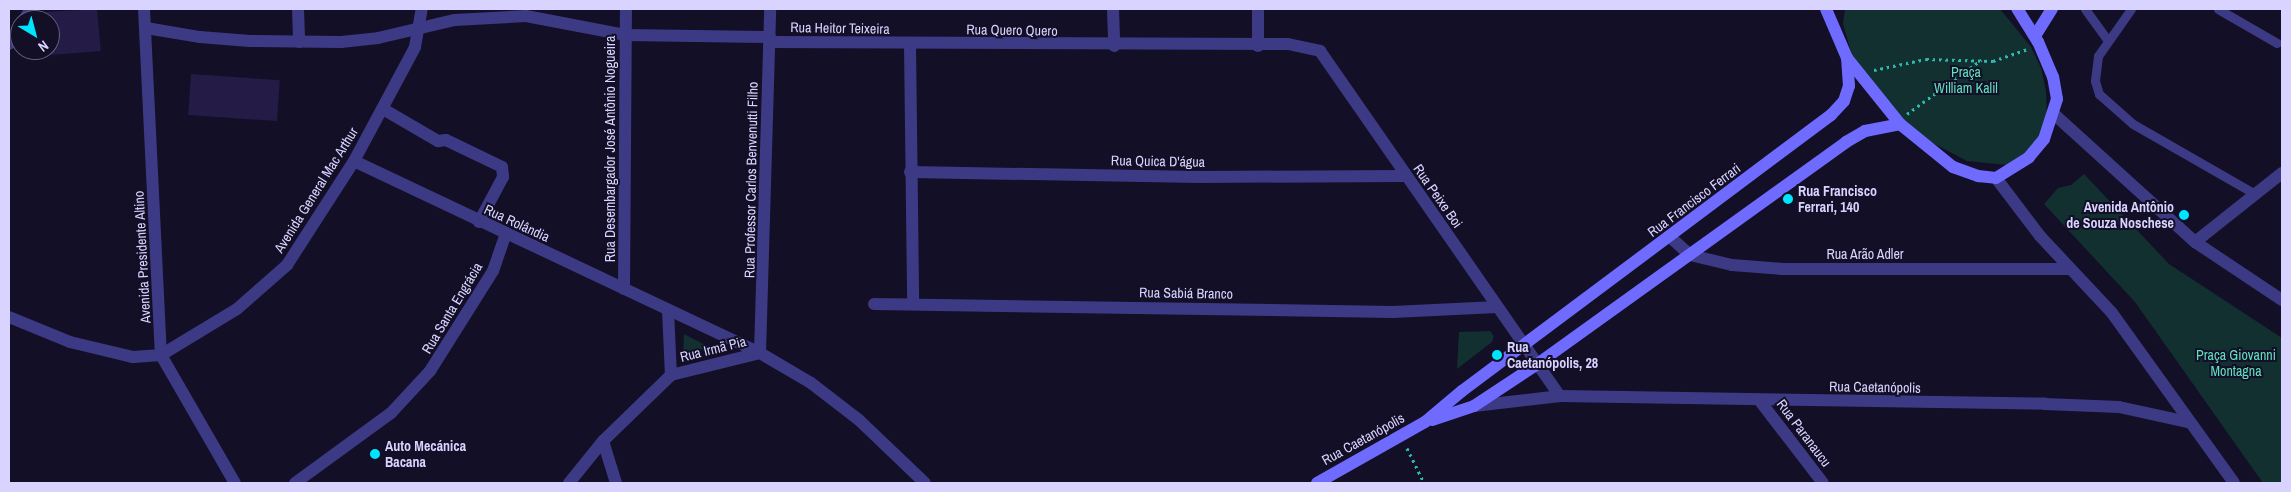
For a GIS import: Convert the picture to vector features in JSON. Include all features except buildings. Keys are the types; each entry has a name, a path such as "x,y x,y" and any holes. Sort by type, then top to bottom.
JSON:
{"main road":[{"path":"1826,9 1848,58 1900,124 1953,167 1978,176 1996,178 2029,157 2044,139 2055,115 2057,99 2053,77 2037,39 2017,9"},
{"path":"2037,39 2052,9"},
{"name":"Rua Francisco Ferrari","path":"1524,346 1832,115 1844,101 1849,86 1848,58"},
{"path":"1536,365 1846,142 1864,131 1900,124"},
{"name":"Rua Caetanópolis","path":"1317,483 1328,475 1425,422 1524,346"},
{"name":"Rua Caetanópolis","path":"1425,422 1474,406 1536,365"},
{"path":"1308,483 1328,475"}],"street":[{"name":"Avenida Presidente Altino","path":"144,9 161,354 235,483"},
{"path":"298,9 299,42"},
{"name":"Avenida General Mac Arthur","path":"9,317 70,342 112,354 133,357 161,354 237,309 287,265 354,162 403,72 420,28 422,9"},
{"name":"Rua Desembargador José Antônio Nogueira","path":"624,289 626,9"},
{"name":"Rua Professor Carlos Benvenutti Filho","path":"760,353 770,9"},
{"path":"1114,9 1114,46"},
{"path":"1258,9 1258,46"},
{"name":"Rua Heitor Teixeira","path":"146,28 200,38 299,42 378,38 456,20 526,16 626,35 910,44"},
{"path":"910,44 913,304"},
{"name":"Rua Quero Quero","path":"910,44 1308,47 1320,51 1330,62"},
{"name":"Rua Peixe Boi","path":"1330,62 1405,176 1524,346"},
{"path":"383,109 438,141 446,140 502,167 503,177 479,222"},
{"path":"2055,115 2195,242 2282,300"},
{"name":"Rua Rolândia","path":"354,162 760,353"},
{"name":"Rua Quica D'água","path":"910,172 1199,178 1405,176"},
{"path":"2195,242 2282,173"},
{"path":"1996,178 2069,269 2112,314 2188,422 2234,483"},
{"name":"Rua Santa Engrácia","path":"295,483 391,413 430,371 494,271 506,234"},
{"name":"Rua Arão Adler","path":"1670,237 1690,255 1732,266 1783,269 2069,269"},
{"name":"Rua Sabiá Branco","path":"874,304 1393,312 1497,308"},
{"path":"668,310 671,374"},
{"path":"1524,346 1560,396"},
{"name":"Rua Irmã Pia","path":"569,483 602,441 671,374 760,353 810,382 859,420 925,483"},
{"name":"Rua Caetanópolis","path":"1474,406 1560,396 2119,407 2188,422"},
{"name":"Rua Paranaucu","path":"1760,400 1823,483"},
{"path":"602,441 616,483"}],"lane":[{"path":"2085,9 2108,41"},
{"path":"2131,9 2098,56 2095,80 2099,94 2110,106 2133,124 2255,194"},
{"path":"2218,9 2277,43"}],"path":[{"path":"1848,58 1864,72 1926,59 1981,60 2014,56 2037,39"},
{"path":"1900,124 1903,118 1981,60"},
{"path":"1401,436 1424,483"}],"green space":[{"name":"Praça William Kalil","path":"1845,9 2000,9 2031,47 2041,68 2046,91 2047,120 2043,133 2023,157 2007,165 1967,161 1927,140 1902,121 1852,55 1843,24"},
{"name":"Praça Giovanni Montagna","path":"2084,174 2169,264 2282,338 2282,483 2263,483 2135,302 2044,204 2058,188 2071,185"},
{"path":"1490,331 1494,336 1492,342 1457,369 1459,332"},
{"path":"684,334 707,346 708,348 683,354"}],"place":[{"name":"Rua Francisco Ferrari, 140","path":"1788,199"},
{"name":"Avenida Antônio de Souza Noschese","path":"2184,215"},
{"name":"Rua Caetanópolis, 28","path":"1497,355"},
{"name":"Auto Mecánica Bacana","path":"375,454"}]}
